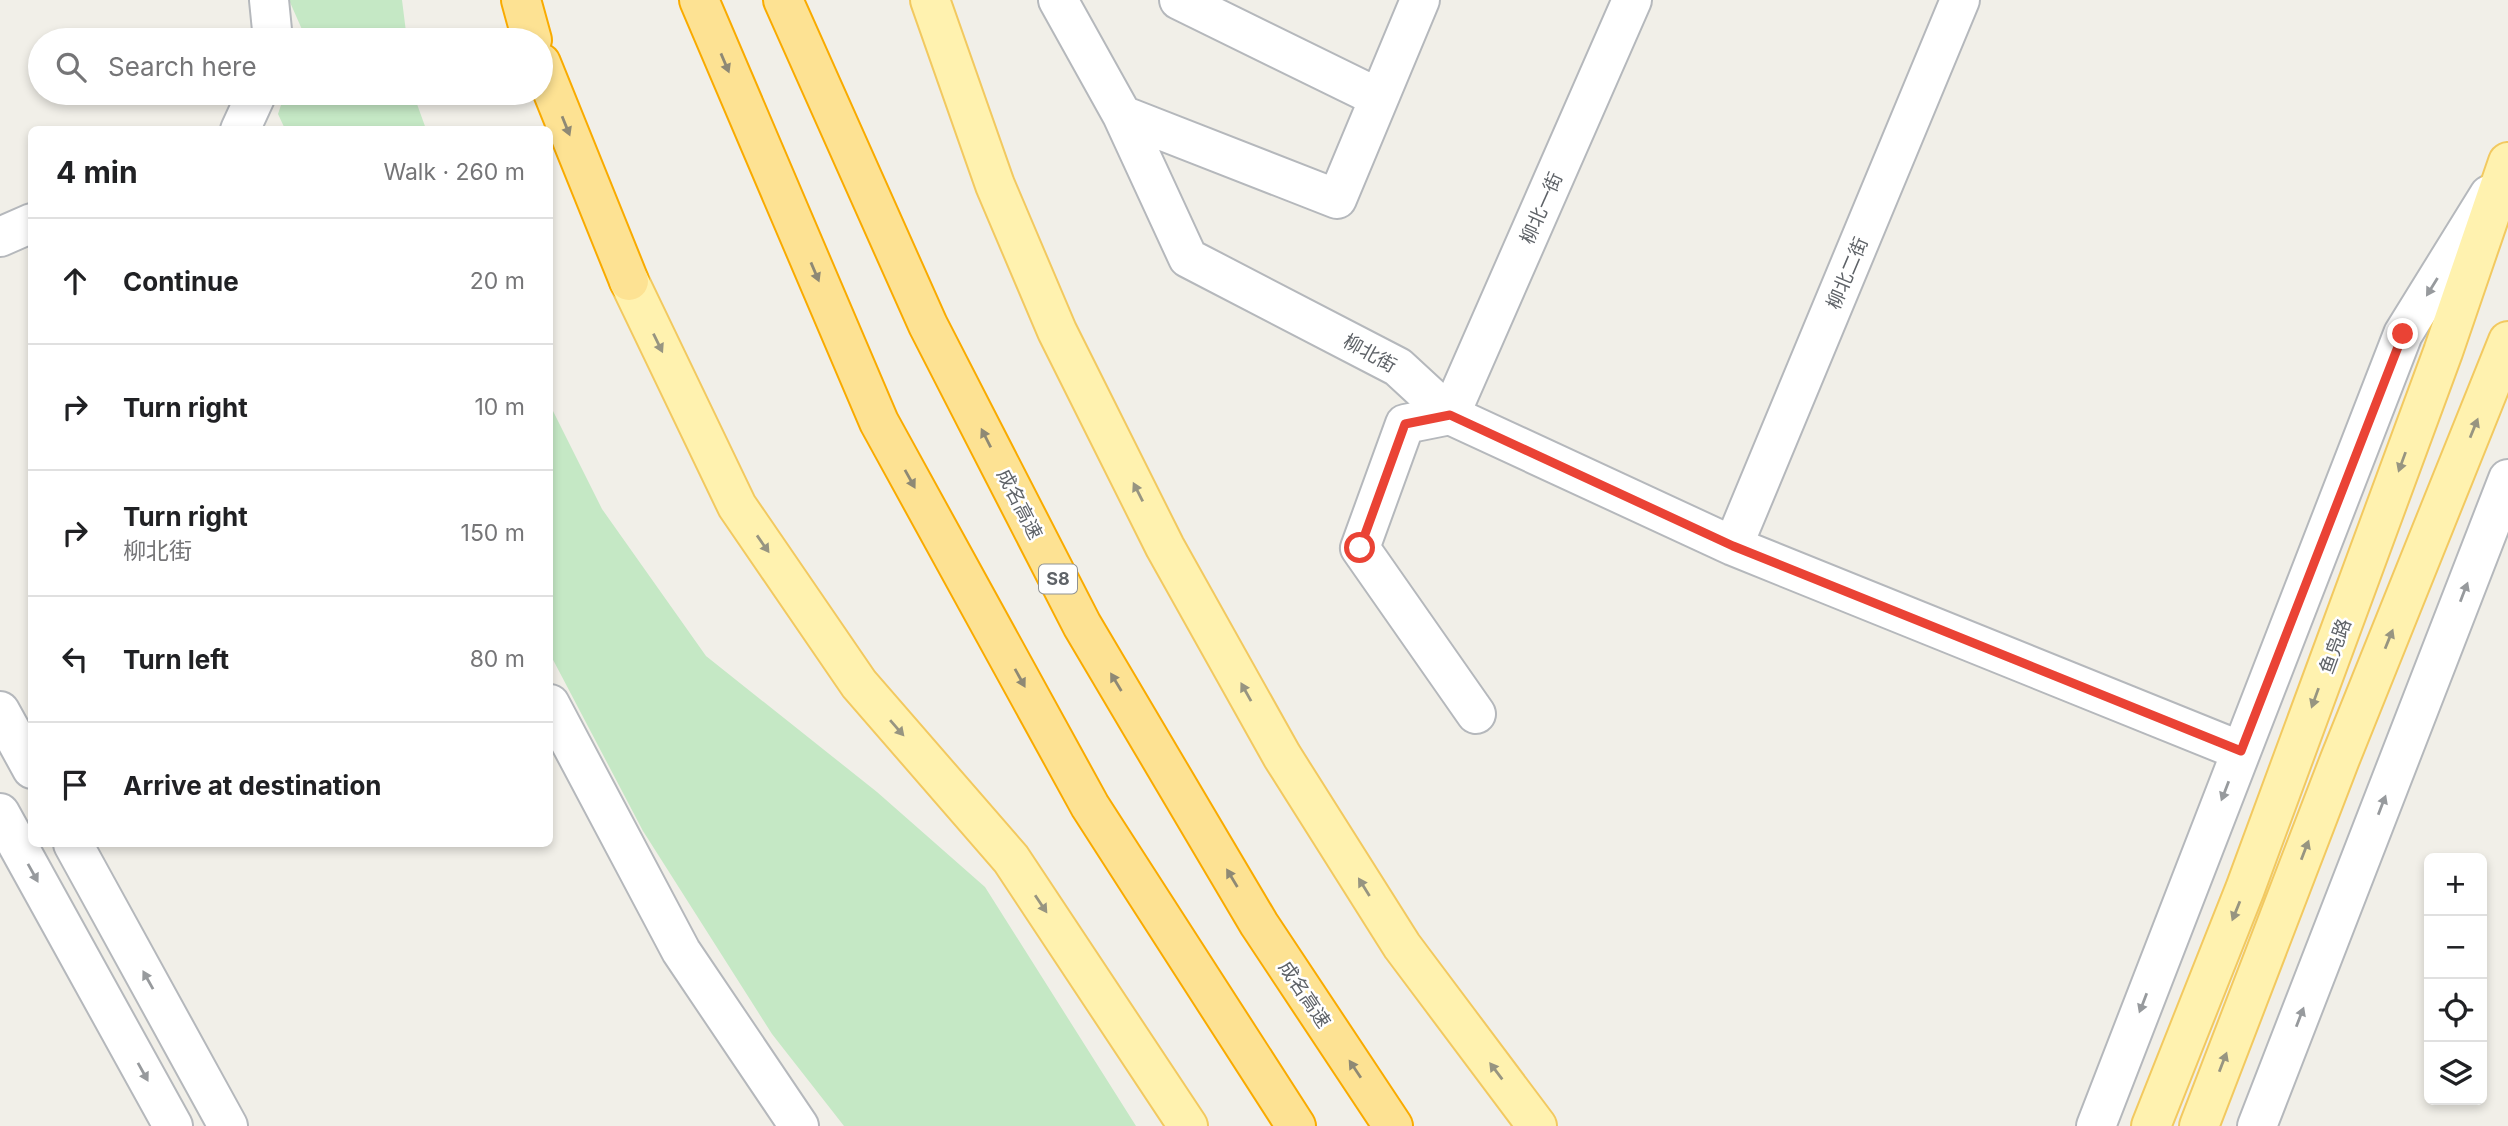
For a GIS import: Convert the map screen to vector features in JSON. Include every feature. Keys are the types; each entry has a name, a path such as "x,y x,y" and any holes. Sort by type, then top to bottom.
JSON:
{"highway":[{"path":"522,0 529,28"},
{"path":"699,0 879,422 1090,806 1296,1126"},
{"name":"成名高速","path":"783,0 928,325 1082,625 1259,924 1393,1126"},
{"path":"553,92 629,281"}],"main road":[{"path":"930,0 995,185 1056,331 1165,547 1282,756 1402,946 1537,1126"},
{"name":"鱼凫路","path":"2151,1126 2245,889 2443,352 2507,164"},
{"path":"629,281 737,506 859,684 1011,859 1188,1126"},
{"path":"2199,1126 2340,759 2506,348"}],"street":[{"path":"269,0 272,28"},
{"path":"1058,0 1122,116 1337,199 1420,0"},
{"path":"1179,0 1379,98"},
{"name":"柳北一街","path":"1450,415 1632,0"},
{"name":"柳北二街","path":"1733,546 1960,0"},
{"path":"242,126 251,105"},
{"name":"柳北街","path":"1122,116 1188,258 1398,367 1450,415 1733,546 2241,751"},
{"path":"2095,1126 2403,334 2507,164"},
{"path":"0,237 28,225"},
{"path":"1450,415 1405,424 1360,548 1476,715"},
{"path":"2257,1126 2508,479"},
{"path":"553,710 681,951 799,1126"},
{"path":"0,711 28,762"},
{"path":"0,813 173,1126"},
{"path":"75,847 228,1126"}],"green space":[{"path":"289,0 402,0 406,28 301,28"},
{"path":"281,105 417,105 425,126 284,126 278,114"},
{"path":"553,411 602,509 706,656 877,792 985,887 1136,1126 844,1126 772,1034 643,831 553,660"}],"route":[{"path":"1360,548 1405,424 1450,415 1733,546 2241,751 2403,334"}]}
